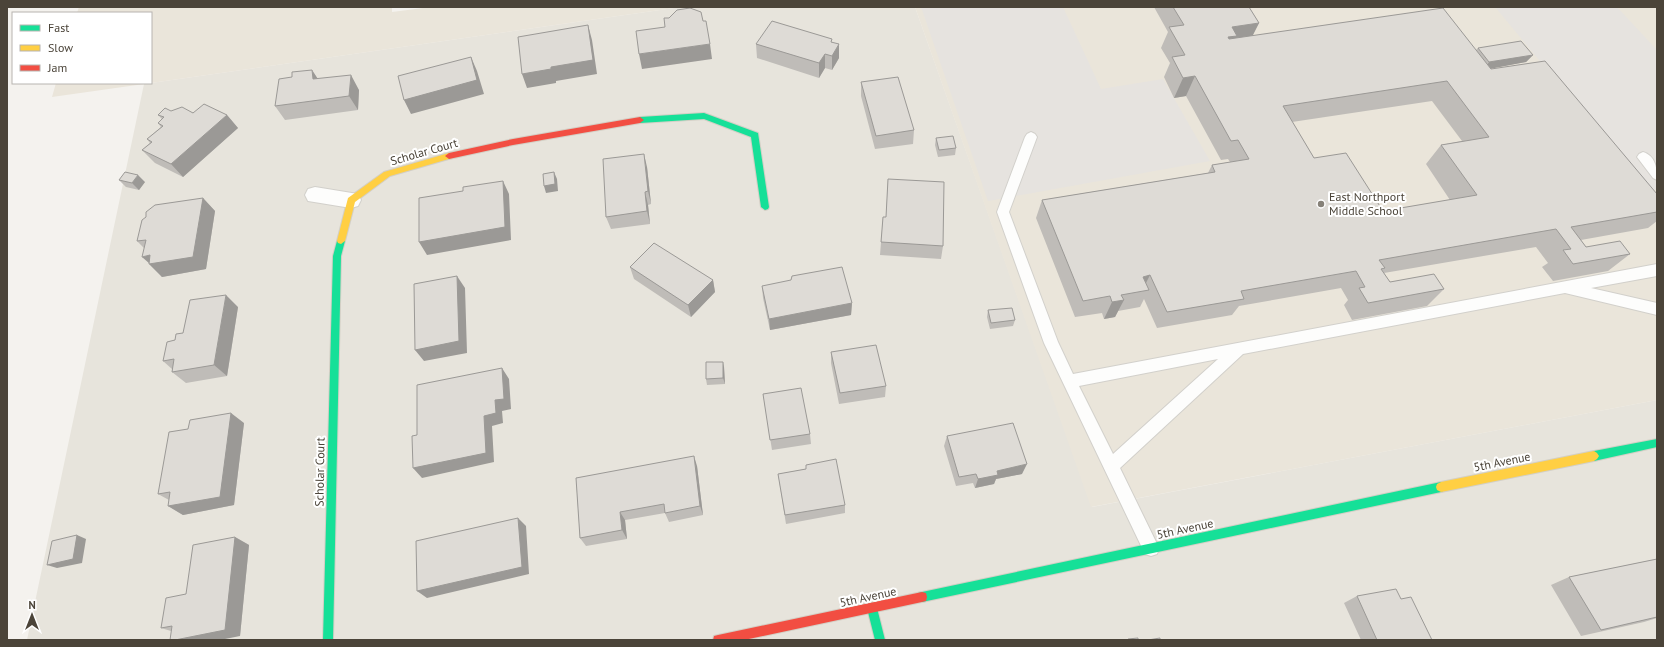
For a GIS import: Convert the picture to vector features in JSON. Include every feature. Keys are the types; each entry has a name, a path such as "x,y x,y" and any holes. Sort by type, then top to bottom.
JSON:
{"street":[{"name":"Scholar Court","path":"328,640 337,256 351,200 388,174 445,157 513,142 636,120 704,116 755,135 765,207"},
{"path":"315,195 351,200"},
{"name":"5th Avenue","path":"718,640 1369,501 1657,443"},
{"path":"872,608 880,640"}],"lane":[{"path":"1031,137 1002,212 1051,343 1151,548"},
{"path":"1643,158 1657,175"},
{"path":"1069,380 1657,270"},
{"path":"1562,288 1657,309"},
{"path":"1111,466 1239,349"}],"shaded area":[{"path":"79,7 392,7 392,12 431,7 681,7 152,83 152,12 77,12"},
{"path":"681,7 915,7 1092,507 1657,400 1657,640 27,640 144,84"},
{"name":"East Northport Middle School","path":"915,7 1657,7 1657,400 1091,507"},
{"path":"921,7 1063,7 1101,89 1163,79 1210,161 988,201"},
{"path":"1495,7 1617,7 1657,50 1657,189 1648,191"},
{"path":"56,84 144,84 52,97"}],"building":[{"path":"1173,7 1249,7 1259,23 1232,27 1237,36 1228,37 1229,39 1443,8 1491,69 1545,61 1657,194 1657,212 1571,227 1586,247 1620,241 1630,254 1573,264 1563,250 1571,249 1556,229 1379,260 1385,268 1381,269 1390,282 1434,274 1444,289 1368,303 1359,288 1365,287 1356,271 1241,291 1244,299 1167,312 1150,275 1143,277 1149,290 1121,295 1124,300 1112,302 1110,296 1083,301 1042,200 1215,172 1212,165 1249,159 1238,140 1231,141 1195,76 1183,78 1172,57 1185,55 1169,27 1184,25","holes":["1447,81 1489,137 1441,145 1477,195 1383,211 1346,153 1314,158 1283,106"]},
{"path":"690,8 701,12 703,21 706,21 710,44 639,54 636,31 665,27 664,18 669,18 677,10"},
{"path":"772,21 832,39 831,42 839,44 832,56 825,54 819,63 756,44"},
{"path":"588,25 593,60 551,67 551,69 522,74 518,37"},
{"path":"1521,41 1533,55 1489,62 1478,48"},
{"path":"471,57 477,80 404,100 398,76"},
{"path":"312,70 313,79 351,75 349,96 275,106 279,79 292,77 292,72"},
{"path":"898,77 914,130 876,136 861,82"},
{"path":"204,104 227,115 171,164 142,150 152,142 147,139 163,126 158,123 164,117 158,115 165,108 171,111 182,107 193,113"},
{"path":"953,136 956,148 939,150 936,138"},
{"path":"644,154 648,191 645,192 647,211 606,217 603,159"},
{"path":"125,172 138,175 132,183 119,180"},
{"path":"554,172 555,184 544,186 543,174"},
{"path":"888,179 944,182 943,246 881,242 883,217 886,217"},
{"path":"503,181 505,227 419,242 419,198 463,191 463,187"},
{"path":"203,198 193,257 149,264 150,255 142,257 146,240 137,241 142,220 146,217 146,212 155,205"},
{"path":"654,243 713,280 688,305 630,267"},
{"path":"842,267 852,303 769,319 762,286 791,280 792,276"},
{"path":"457,276 459,341 415,350 414,284"},
{"path":"226,295 214,365 172,372 174,359 163,361 167,342 175,340 176,334 183,333 190,300"},
{"path":"1012,308 1015,320 991,323 988,310"},
{"path":"876,345 886,386 840,393 831,352"},
{"path":"706,362 723,362 723,378 706,379"},
{"path":"502,368 504,399 495,400 496,413 484,416 486,453 413,468 412,436 417,435 417,385"},
{"path":"801,388 810,434 770,440 763,394"},
{"path":"231,413 220,497 168,506 170,492 158,494 169,432 188,429 190,420"},
{"path":"1013,423 1027,464 997,471 998,475 978,479 976,474 959,477 947,436"},
{"path":"694,456 700,506 665,513 664,504 620,512 622,530 580,538 576,478"},
{"path":"836,459 845,505 785,515 778,474 806,469 806,465"},
{"path":"518,518 522,567 417,591 416,541"},
{"path":"77,535 73,559 47,565 52,541"},
{"path":"235,537 225,630 170,640 172,626 161,628 166,598 186,594 193,545"},
{"path":"1657,559 1657,617 1601,630 1569,577"},
{"path":"1396,589 1401,599 1411,597 1432,640 1377,640 1357,596"},
{"path":"1138,638 1138,640 1128,639"},
{"path":"1160,638 1160,640 1148,640"}],"traffic: fast":[{"path":"640,120 704,116 755,135 765,207"},
{"path":"328,640 337,256 341,241"},
{"path":"1594,456 1657,443"},
{"path":"922,597 1441,487"},
{"path":"872,608 880,640"}],"traffic: slow":[{"path":"341,241 351,200 387,174 449,156"},
{"path":"1441,487 1594,456"}],"traffic: jam":[{"path":"449,156 513,142 640,120"},
{"path":"718,640 922,597"}],"place":[{"name":"East Northport Middle School","path":"1321,204"}]}
